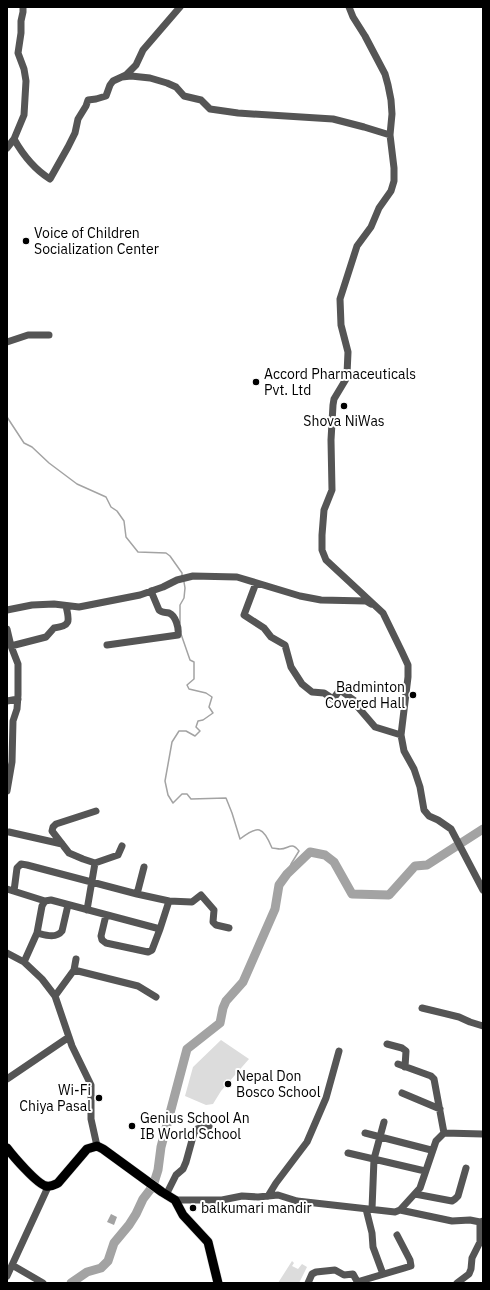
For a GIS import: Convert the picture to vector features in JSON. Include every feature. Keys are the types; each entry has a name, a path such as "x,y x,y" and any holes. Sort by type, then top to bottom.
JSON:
{"main road":[{"path":"7,1148 37,1181 48,1187 58,1183 87,1149 97,1146 103,1149 147,1182 175,1200 183,1216 205,1237 208,1242 218,1283"}],"street":[{"path":"7,148 14,139 24,115 26,81 24,69 18,53 23,7"},
{"path":"122,77 136,66 143,50 180,7"},
{"path":"350,7 353,17 385,74 388,85 392,114 390,135 394,181 391,191 379,208 370,227 357,246 340,299 341,325 348,352 347,374 346,379 334,399 331,440 332,490 324,510 322,550 326,560 383,613 408,665 401,735 404,751 414,769 420,787 424,810 429,816 438,820 451,830 472,872 483,890"},
{"path":"14,139 28,160 50,179 68,147 78,119 88,100 106,96 112,81 122,77 131,76 150,78 176,86 184,96 199,99 213,110 333,119 390,135"},
{"path":"7,342 28,334 49,335"},
{"path":"7,610 32,605 54,604 79,607 140,595 177,580 193,576 237,577 300,596 321,600 366,601 373,605"},
{"path":"256,583 244,615 264,628 271,637 285,645 291,667 302,684 312,692 324,693 333,699 340,690 356,701 357,706 375,727 396,732 401,735"},
{"path":"107,645 178,635 179,632 174,617 159,610 151,591"},
{"path":"10,646 46,638 54,628 64,627 68,620 66,606"},
{"path":"7,629 10,646 18,664 18,699 17,709 13,720 12,762 7,791"},
{"path":"7,701 18,699"},
{"path":"96,811 56,824 53,826 52,832 68,853 95,863 118,855 122,846"},
{"path":"9,832 62,844"},
{"path":"87,910 95,863"},
{"path":"160,929 51,900 45,901 10,890 17,868 21,864 169,901 192,902 201,895 214,910 213,922 216,925 229,928"},
{"path":"137,894 144,867"},
{"path":"24,962 37,933 42,906 45,901"},
{"path":"106,915 101,936 102,940 106,943 148,952 152,950 169,901"},
{"path":"37,933 54,936 60,934 68,905"},
{"path":"7,953 24,962 42,979 55,996 69,1037 91,1085 91,1119 97,1146"},
{"path":"55,996 74,970 76,959"},
{"path":"74,970 138,986 156,997"},
{"path":"422,1008 459,1017 483,1026"},
{"path":"7,1079 69,1037"},
{"path":"387,1044 402,1048 406,1051 402,1065 431,1076 434,1079 444,1133"},
{"path":"268,1196 307,1142 326,1098 339,1051"},
{"path":"402,1093 440,1109"},
{"path":"384,1122 374,1159 369,1209 373,1247 384,1274"},
{"path":"164,1193 176,1175 183,1169 194,1133 197,1129 209,1126"},
{"path":"365,1133 431,1150"},
{"path":"400,1210 420,1188 431,1150 436,1141 444,1133 483,1134"},
{"path":"348,1153 425,1171"},
{"path":"415,1194 452,1201 458,1196 466,1168"},
{"path":"7,1276 48,1187"},
{"path":"175,1200 222,1200 242,1196 278,1195 297,1201 389,1212 400,1210 452,1221 470,1220 482,1222 480,1242 472,1258 469,1274 457,1283"},
{"path":"308,1283 312,1274 316,1272 335,1270 344,1275 353,1274 358,1282 411,1266 410,1260 397,1235"},
{"path":"12,1265 43,1283"}],"shaded area":[{"path":"221,1040 249,1059 221,1091 213,1104 206,1105 185,1096 193,1067"},
{"path":"111,1214 117,1217 114,1225 107,1222"},
{"path":"292,1261 294,1263 292,1266 298,1269 302,1264 307,1267 299,1283 278,1283"}],"waterway":[{"path":"7,417 24,443 32,447 49,463 77,484 106,497 111,507 117,511 124,521 126,537 138,552 166,553 170,556 182,573 182,576"},
{"path":"180,623 180,605 184,598 184,582"},
{"path":"181,634 190,660 194,662 194,679 187,685 189,689 206,693 212,697 209,707 213,713 203,720 198,721 196,727 200,731 195,736 186,731 179,731 172,742 165,781 168,795 173,803 182,794 187,794 191,799 226,798 240,839 251,831 259,830 266,835 272,848 283,849 294,846 299,851 287,874"},
{"path":"71,1283 87,1272 101,1268 108,1261 114,1243 129,1225 143,1199 153,1186 158,1170 161,1147 187,1049 220,1023 226,1001 243,982 275,909 279,885 287,874 310,852 325,855 334,862 352,894 389,895 415,866 427,865 483,829"}],"place":[{"name":"Voice of Children Socialization Center","path":"26,241"},
{"name":"Accord Pharmaceuticals Pvt. Ltd","path":"256,382"},
{"name":"Shova NiWas","path":"344,406"},
{"name":"Badminton Covered Hall","path":"413,695"},
{"name":"Nepal Don Bosco School","path":"228,1084"},
{"name":"Wi-Fi Chiya Pasal","path":"99,1098"},
{"name":"Genius School An IB World School","path":"132,1126"},
{"name":"balkumari mandir","path":"193,1208"}]}
